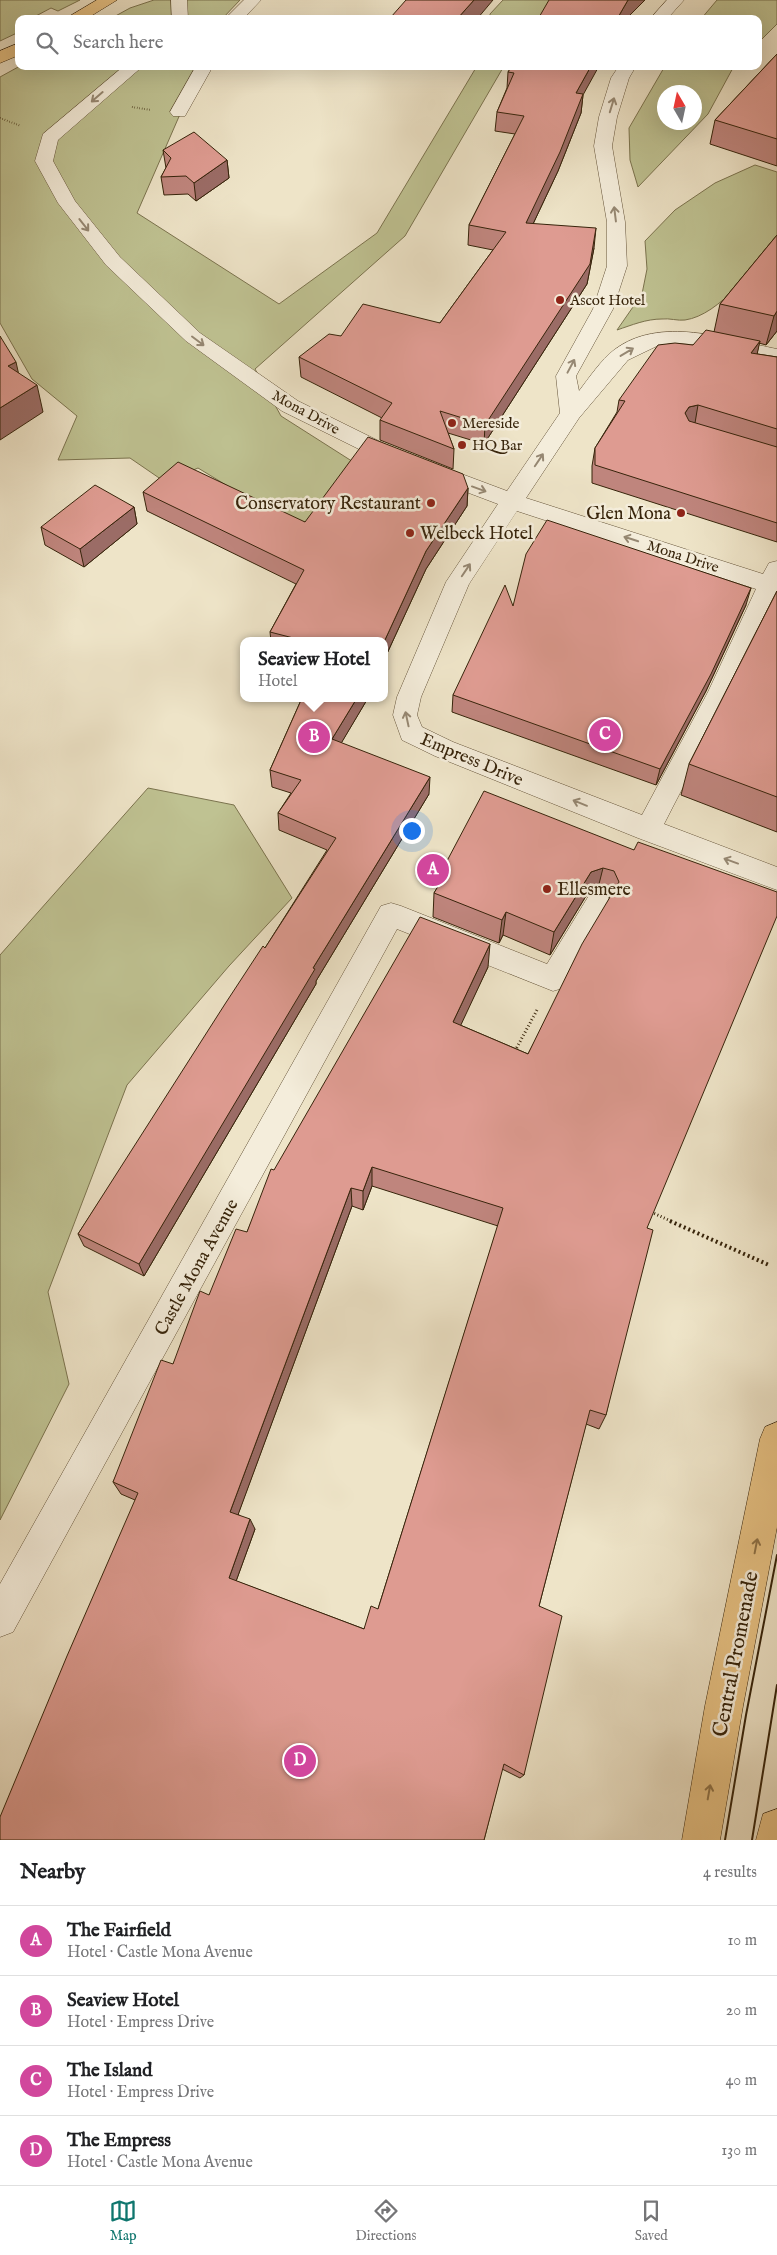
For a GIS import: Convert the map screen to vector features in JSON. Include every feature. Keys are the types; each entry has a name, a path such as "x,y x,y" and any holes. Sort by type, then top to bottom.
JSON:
{"main road":[{"path":"81,15 109,0"},
{"path":"0,58 15,50"},
{"name":"Central Promenade","path":"701,1840 724,1706 777,1439"},
{"path":"775,1840 777,1828"}],"street":[{"path":"180,0 180,15"},
{"path":"237,15 254,0"},
{"path":"662,15 676,0"},
{"name":"Mona Drive","path":"130,70 49,138 44,161 67,203 113,261 193,337 290,406 387,454 512,501 775,580"},
{"path":"179,112 203,70"},
{"path":"571,413 566,376 603,309 617,266 616,222 603,146 608,117 620,78 625,70"},
{"name":"Empress Drive","path":"777,355 690,338 672,337 652,340 621,355 571,413 454,591 409,696 405,715 411,733 444,750 647,830 777,878"},
{"path":"647,830 720,692 775,580"},
{"path":"553,979 598,905"},
{"name":"Castle Mona Avenue","path":"0,1619 391,914 553,979"}],"path":[{"path":"0,118 21,126"},
{"path":"513,1055 553,979"},
{"path":"644,1209 769,1265"}],"green space":[{"path":"0,0 80,0 58,11 51,8 38,15 15,15 15,34 0,41"},
{"path":"154,0 240,0 226,15 117,15 130,8"},
{"path":"503,0 555,0 542,15 490,14"},
{"path":"717,0 777,0 777,24 762,39 762,15 704,15"},
{"path":"15,69 199,70 137,213 279,304 377,233 475,70 502,70 405,236 255,369 281,416 358,465 320,542 198,468 165,482 130,458 58,460 77,416 32,379 0,323 0,77"},
{"path":"663,70 732,70 708,114 702,120 702,85 657,85 657,130 693,130 638,187 630,160 629,128"},
{"path":"755,165 777,172 777,240 758,263 724,299 698,316 685,320 650,320 617,330 642,294 647,269 645,241 675,210 715,183"},
{"path":"148,788 234,805 292,898 229,966 127,1085 48,1292 69,1384 0,1520 0,955"}],"building":[{"path":"406,0 474,0 461,15 393,15"},
{"path":"549,0 628,0 619,15 540,15"},
{"path":"777,54 777,139 715,120"},
{"path":"509,70 589,70 576,93 583,94 560,152 526,223 596,228 590,264 485,425 440,411 454,449 380,420 392,403 299,357 329,334 341,336 363,304 440,323 506,232 469,225 524,116 497,112 514,73 508,72"},
{"path":"194,132 227,160 194,183 186,176 161,177 171,158 163,150"},
{"path":"777,235 777,311 774,316 720,304"},
{"path":"706,330 760,341 751,353 777,357 777,429 698,405 689,407 685,413 689,421 777,447 777,523 595,465 595,448 625,401 619,400 658,345 675,343 693,345"},
{"path":"0,336 16,362 8,366 37,385 0,408"},
{"path":"368,437 463,474 468,488 426,551 386,637 289,637 270,632 304,570 143,492 178,462 305,522"},
{"path":"95,485 134,507 80,549 41,527"},
{"path":"547,520 751,588 711,674 660,769 453,695 505,585 513,606 526,554"},
{"path":"777,591 777,797 689,764"},
{"path":"300,702 355,702 332,739 430,777 313,968 315,969 139,1264 78,1234 225,1004 263,946 265,948 336,838 278,813 301,780 270,770"},
{"path":"484,791 634,850 638,842 777,892 777,916 647,1228 653,1230 606,1415 590,1410 539,1606 562,1616 524,1775 504,1764 484,1840 0,1840 0,1817 138,1493 113,1482 161,1360 173,1364 200,1291 209,1295 236,1229 247,1232 271,1169 274,1170 420,917 490,944 453,1022 528,1054 582,944 619,882 614,871 603,868 591,872 554,932 506,912 502,920 434,893 443,878 439,876","holes":["372,1167 503,1208 378,1609 371,1606 364,1629 229,1578 250,1519 230,1512 351,1188 363,1191"]}],"tram line":[{"path":"725,1840 746,1715 777,1555"},
{"path":"752,1840 777,1685"}],"place":[{"name":"Ascot Hotel","path":"560,300"},
{"name":"Mereside","path":"452,423"},
{"name":"HQ Bar","path":"462,445"},
{"name":"Conservatory Restaurant","path":"431,503"},
{"name":"Glen Mona","path":"681,513"},
{"name":"Welbeck Hotel","path":"410,533"},
{"name":"The Island","path":"605,735"},
{"name":"Seaview Hotel","path":"314,737"},
{"name":"The Fairfield","path":"433,870"},
{"name":"Ellesmere","path":"547,889"},
{"name":"The Empress","path":"300,1761"}]}
